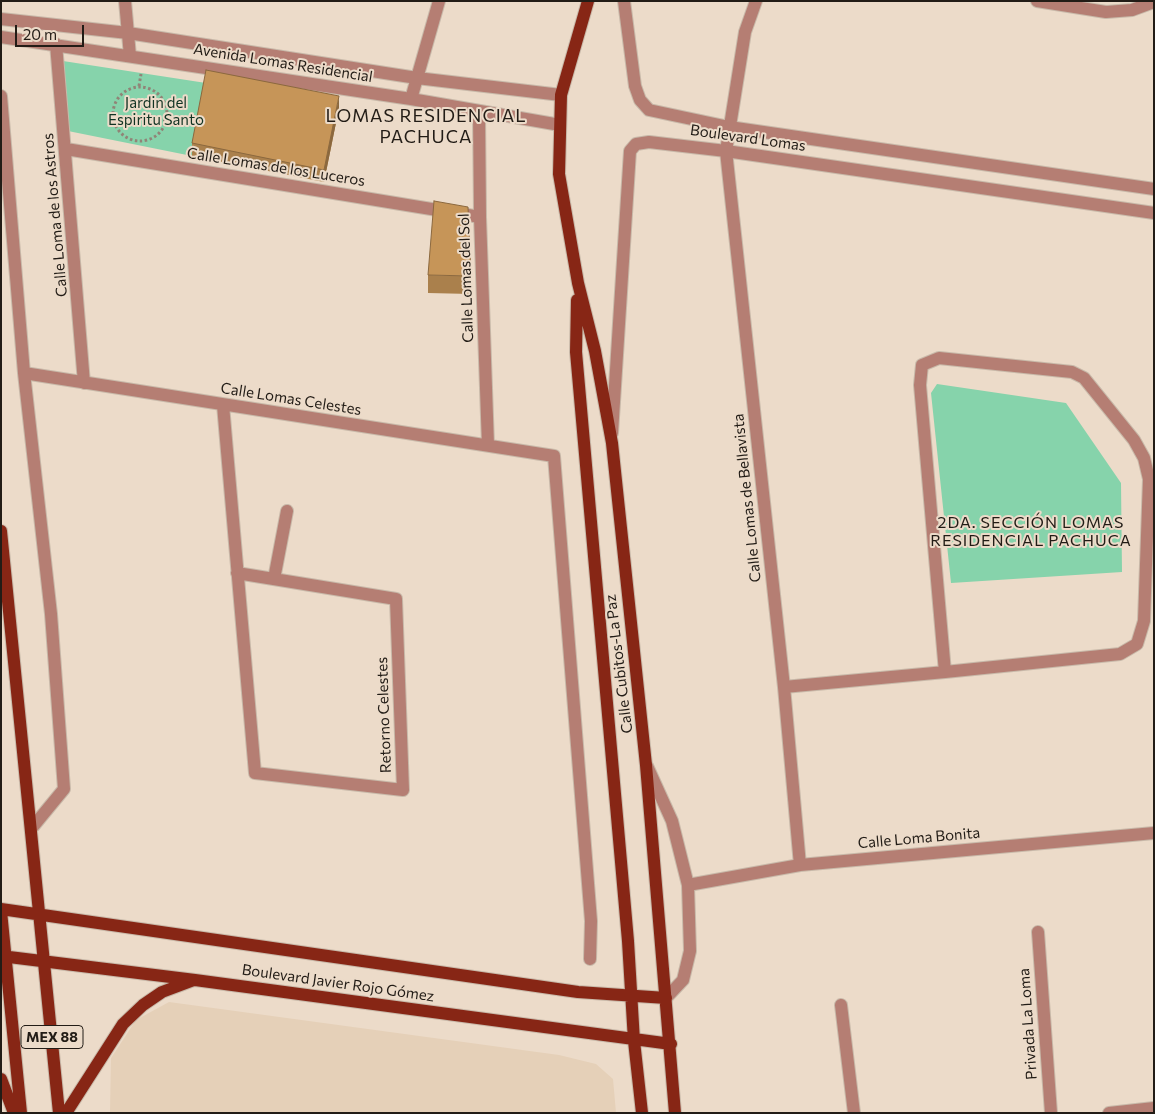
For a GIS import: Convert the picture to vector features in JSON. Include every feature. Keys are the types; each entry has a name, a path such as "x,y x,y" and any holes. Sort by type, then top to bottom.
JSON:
{"main road":[{"name":"Calle Cubitos-La Paz","path":"588,1 561,95 559,174 578,283 595,352 612,443 646,765 676,1113"},
{"name":"Calle Cubitos-La Paz","path":"578,283 576,352 632,996 634,1041 642,1113"},
{"name":"MEX 88","path":"1,531 59,1113"},
{"name":"Boulevard Javier Rojo Gómez","path":"1,910 39,913 568,990 666,998"},
{"name":"MEX 88","path":"1,910 3,956 21,1113"},
{"name":"Boulevard Javier Rojo Gómez","path":"3,956 195,980 634,1041 670,1044"},
{"path":"66,1113 123,1024 143,1005 162,992 195,980"},
{"path":"1,1079 14,1113"}],"street":[{"path":"125,1 130,56"},
{"path":"411,99 439,1"},
{"name":"Boulevard Lomas","path":"624,1 635,86 640,100 649,110 729,127 1154,189"},
{"name":"Calle Lomas de Bellavista","path":"756,1 745,32 726,151 784,687 800,866"},
{"path":"1038,1 1106,12 1132,10 1154,2"},
{"name":"Avenida Lomas Residencial","path":"1,19 128,33 417,78 561,95"},
{"name":"Avenida Lomas Residencial","path":"1,37 411,99 560,125"},
{"name":"Calle Loma de los Astros","path":"56,44 84,383"},
{"path":"1,96 24,372 51,614 64,790 31,829"},
{"name":"Calle Lomas del Sol","path":"480,111 480,217 488,445"},
{"name":"Boulevard Lomas","path":"612,443 630,151 636,144 649,142 726,151 1154,213"},
{"name":"Calle Lomas de los Luceros","path":"66,149 480,217"},
{"path":"784,687 945,672 1120,654 1137,644 1144,611 1149,479 1144,458 1134,440 1084,378 1072,372 939,358 922,366 920,385 945,672"},
{"name":"Calle Lomas Celestes","path":"24,372 223,406 554,456 591,921 590,959"},
{"name":"Retorno Celestes","path":"223,406 237,573 255,773 403,790 396,599 237,573"},
{"path":"274,579 287,511"},
{"path":"646,765 672,821 688,885 690,951 683,980 666,998"},
{"name":"Calle Loma Bonita","path":"688,885 800,866 1154,834"},
{"name":"Privada La Loma","path":"1038,932 1051,1113"},
{"path":"841,1005 854,1113"},
{"path":"1109,1113 1154,1108"}],"path":[{"path":"139,86 155,90 166,103 167,121 160,132 149,140 136,141 123,136 115,125 112,112 116,99 126,90 139,86"},
{"path":"149,115 167,121"}],"shaded area":[{"path":"169,1002 559,1055 596,1064 613,1079 616,1113 110,1113 111,1058 136,1020"}],"green space":[{"name":"Jardin del Espiritu Santo","path":"63,61 206,83 192,156 68,131"},
{"path":"937,384 1066,403 1121,483 1122,572 951,583 931,393"}],"building":[{"path":"206,70 339,96 324,170 192,143"},
{"path":"434,201 468,207 471,276 428,275"}],"district":[{"name":"LOMAS RESIDENCIAL PACHUCA","path":"426,126"},
{"name":"2DA. SECCIÓN LOMAS RESIDENCIAL PACHUCA","path":"1031,532"}]}
